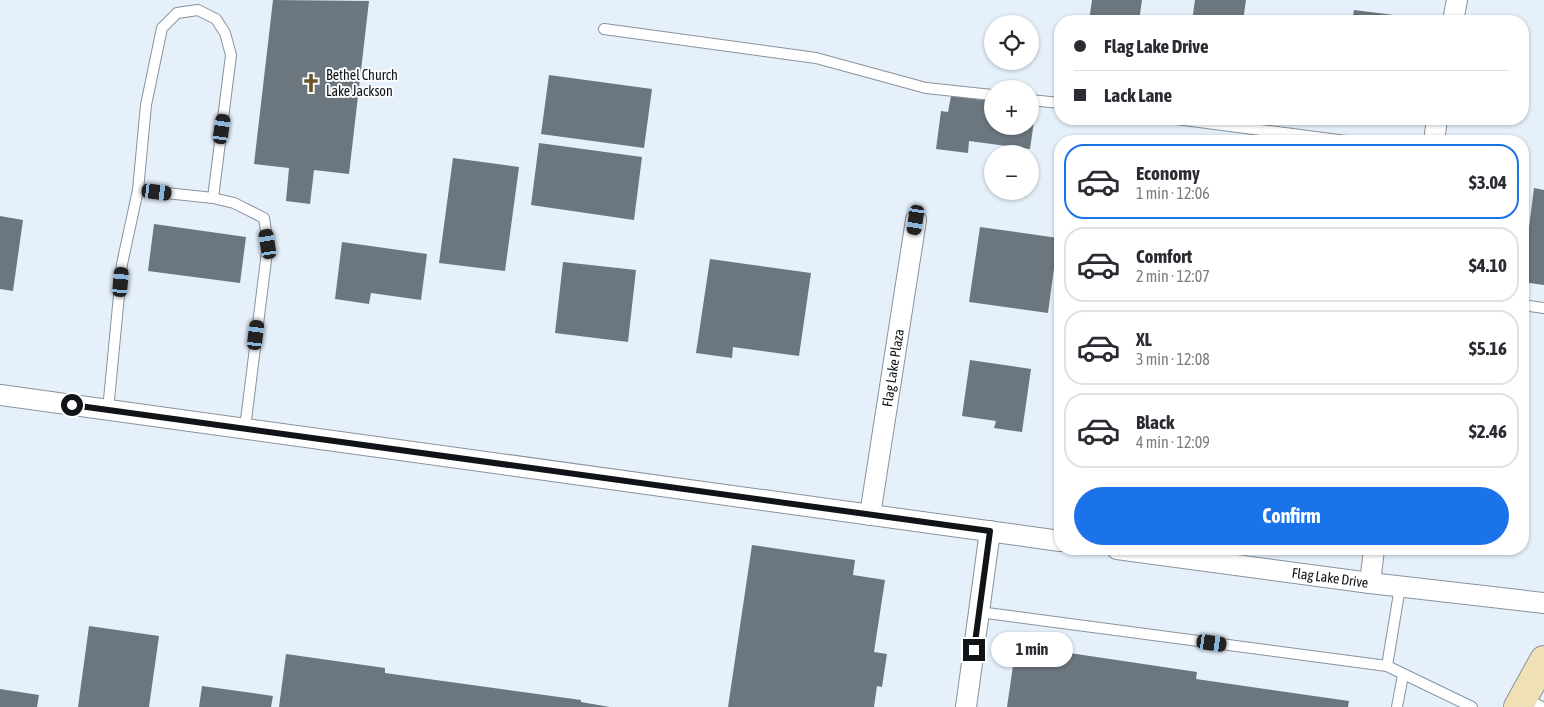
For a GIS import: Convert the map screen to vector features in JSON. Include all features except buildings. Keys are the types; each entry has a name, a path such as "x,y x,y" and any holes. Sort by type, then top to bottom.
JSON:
{"main road":[{"path":"1527,704 1544,660"}],"street":[{"path":"1454,15 1456,0"},
{"name":"Flag Lake Plaza","path":"870,515 916,220"},
{"path":"0,395 1054,540"},
{"path":"966,707 990,531"},
{"name":"Flag Lake Drive","path":"1211,555 1227,556 1370,583 1544,604"},
{"path":"1370,583 1373,555"}],"lane":[{"path":"108,410 122,264 138,190 146,105 162,28 177,13 198,10 216,19 225,33 231,56 213,198"},
{"path":"604,29 816,58 926,88 984,94"},
{"path":"1039,101 1054,103"},
{"path":"1222,125 1300,135"},
{"path":"138,190 213,198 234,203 264,218 268,244 245,428"},
{"path":"1529,306 1544,308"},
{"path":"1387,666 1400,587"},
{"path":"979,612 1387,666 1472,707"},
{"path":"1397,707 1404,674"}],"place":[{"name":"Bethel Church Lake Jackson","path":"311,83"}],"route":[{"path":"72,405 990,531 974,650"}]}
